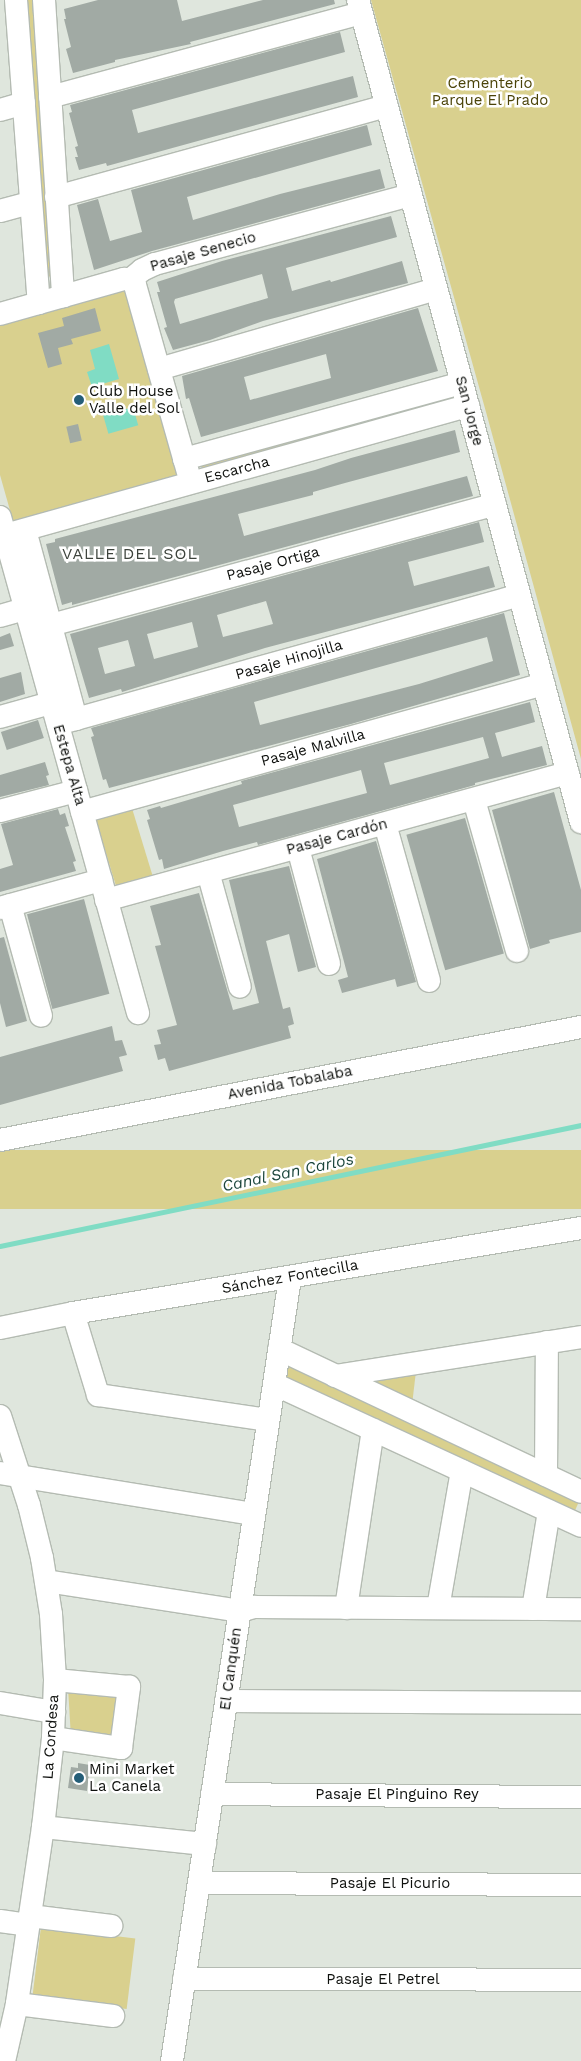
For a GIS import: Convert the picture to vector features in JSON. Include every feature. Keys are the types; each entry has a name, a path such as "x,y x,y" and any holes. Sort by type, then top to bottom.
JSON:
{"street":[{"path":"16,0 39,303"},
{"path":"48,1 47,46 63,296"},
{"path":"50,97 359,6"},
{"name":"San Jorge","path":"359,6 581,822"},
{"path":"20,48 47,46"},
{"path":"0,110 24,103"},
{"path":"56,197 387,106"},
{"name":"Pasaje Senecio","path":"0,314 124,279 131,279 142,270 155,264 411,195"},
{"path":"0,211 30,203"},
{"path":"131,279 135,285 191,483"},
{"path":"159,369 436,289"},
{"name":"Escarcha","path":"184,459 462,383"},
{"name":"Escarcha","path":"10,527 191,483 468,406"},
{"name":"Pasaje Ortiga","path":"51,625 495,504"},
{"name":"Estepa Alta","path":"10,527 25,609 52,703 67,722"},
{"name":"Estepa Alta","path":"10,527 51,625 79,801 138,1013"},
{"name":"Pasaje Hinojilla","path":"67,722 519,595"},
{"path":"0,616 25,609"},
{"name":"Pasaje Malvilla","path":"0,811 79,801 544,684"},
{"path":"0,717 52,703"},
{"name":"Pasaje Cardón","path":"5,906 208,872 568,773"},
{"path":"474,800 518,952"},
{"path":"385,824 429,981"},
{"path":"298,848 329,964"},
{"path":"208,872 240,987"},
{"path":"5,906 41,1016"},
{"name":"Avenida Tobalaba","path":"0,1140 581,1027"},
{"name":"Sánchez Fontecilla","path":"0,1328 73,1313 581,1228"},
{"name":"El Canquén","path":"172,2061 290,1278"},
{"path":"73,1313 98,1395 268,1420"},
{"path":"335,1376 581,1336"},
{"path":"546,1475 547,1342"},
{"path":"279,1349 581,1492"},
{"path":"274,1384 581,1526"},
{"name":"La Condesa","path":"0,1416 10,1474 37,1534 51,1614 55,1680 53,1738 18,2004 4,2051"},
{"path":"346,1608 373,1430"},
{"path":"438,1608 462,1471"},
{"path":"10,1474 254,1514"},
{"path":"533,1609 549,1511"},
{"path":"46,1581 240,1611 254,1607 581,1609"},
{"path":"53,1738 121,1748 129,1687 55,1680"},
{"path":"226,1701 581,1704"},
{"path":"0,1703 54,1712"},
{"name":"Pasaje El Pinguino Rey","path":"212,1794 581,1796"},
{"path":"42,1827 205,1844"},
{"name":"Pasaje El Picurio","path":"199,1883 581,1885"},
{"path":"0,1921 111,1926"},
{"name":"Pasaje El Petrel","path":"184,1979 581,1980"},
{"path":"18,2004 113,2016"}],"green space":[{"path":"25,0 36,0 53,276 44,277"},
{"name":"Cementerio Parque El Prado","path":"371,0 581,0 581,759 486,412"},
{"name":"Club House Valle del Sol","path":"127,289 178,475 13,521 0,475 0,323"},
{"path":"456,391 459,402 203,470 200,460"},
{"path":"131,805 154,879 117,890 95,816"},
{"path":"0,1150 581,1150 581,1209 0,1209"},
{"path":"286,1363 581,1494 575,1511 279,1379"},
{"path":"416,1371 412,1405 356,1383"},
{"path":"68,1688 115,1692 120,1703 116,1740 71,1737"},
{"path":"41,1927 135,1939 127,2009 32,1997"}],"shaded area":[{"path":"109,344 119,379 92,387 87,372 95,369 90,350"},
{"path":"133,407 138,425 108,434 103,416"}],"building":[{"path":"98,0 177,0 182,21 263,0 334,0 335,4 190,42 191,44 115,60 115,62 73,73 66,49 71,47 64,19 66,19 64,9"},
{"path":"340,32 345,52 132,110 138,133 353,76 358,97 107,166 106,163 79,170 75,157 78,157 75,147 78,146 69,113 72,112 70,105"},
{"path":"367,125 372,145 187,197 193,220 280,194 380,169 385,188 152,251 94,270 77,205 98,199 110,241 142,232 131,190"},
{"path":"391,216 397,237 286,268 292,291 330,280 331,282 402,261 408,283 263,321 210,340 173,350 164,328 167,327 157,292 160,292 157,282 222,261","holes":["262,274 268,298 180,324 174,302 175,299"]},
{"path":"95,308 101,331 71,339 73,344 58,348 62,364 48,368 38,333 64,326 62,318"},
{"path":"418,308 438,371 201,437 189,398 186,399 182,376","holes":["326,354 331,378 250,400 244,377"]},
{"path":"78,424 82,441 70,443 66,427"},
{"path":"455,430 460,452 313,492 313,495 238,514 244,536 467,476 473,496 72,605 72,602 62,605 46,544 55,542 55,539 315,470 351,458"},
{"path":"479,522 484,542 408,562 414,586 489,566 495,587 265,648 122,692 121,689 89,698 70,634","holes":["266,601 273,624 223,637 217,615","192,622 198,647 154,659 147,634","128,640 135,666 105,674 98,648"]},
{"path":"504,613 520,675 351,724 109,788 106,779 103,780 91,737 94,736 91,728","holes":["487,637 493,661 419,684 260,725 254,702"]},
{"path":"10,633 14,646 0,650 0,637"},
{"path":"21,672 25,694 0,702 0,678"},
{"path":"530,702 535,722 495,733 502,757 542,746 547,765 475,783 475,785 258,845 257,842 223,851 164,869 162,859 159,860 147,820 150,819 147,810 160,806 161,808 242,784 241,781","holes":["483,737 489,758 390,785 384,763","361,770 367,793 239,827 233,805"]},
{"path":"38,720 44,738 7,750 1,732"},
{"path":"45,762 49,775 46,776 49,785 0,797 0,775"},
{"path":"554,792 581,890 581,932 549,940 550,943 530,949 492,810"},
{"path":"58,809 60,815 65,813 69,826 65,827 76,861 73,862 76,871 0,892 0,869 13,865 1,824"},
{"path":"465,818 504,954 445,970 406,835"},
{"path":"376,841 416,982 397,987 395,979 342,993 338,980 348,977 317,859"},
{"path":"289,866 316,967 298,972 289,934 266,941 283,1009 290,1007 294,1024 288,1026 291,1038 169,1071 165,1058 158,1060 154,1045 161,1044 157,1030 177,1025 155,946 161,945 150,906 199,893 233,1010 259,1003 229,880"},
{"path":"84,899 109,994 52,1009 27,914"},
{"path":"4,937 27,1021 6,1027 0,1003 0,938"},
{"path":"112,1026 115,1041 122,1040 127,1055 119,1057 123,1071 0,1105 0,1057"},
{"name":"Mini Market La Canela","path":"78,1763 90,1765 87,1791 68,1788 71,1767 78,1768"}],"waterway":[{"name":"Canal San Carlos","path":"0,1246 581,1125"}],"place":[{"name":"Club House Valle del Sol","path":"79,400"},
{"name":"Mini Market La Canela","path":"79,1778"}],"district":[{"name":"VALLE DEL SOL","path":"130,554"}]}
